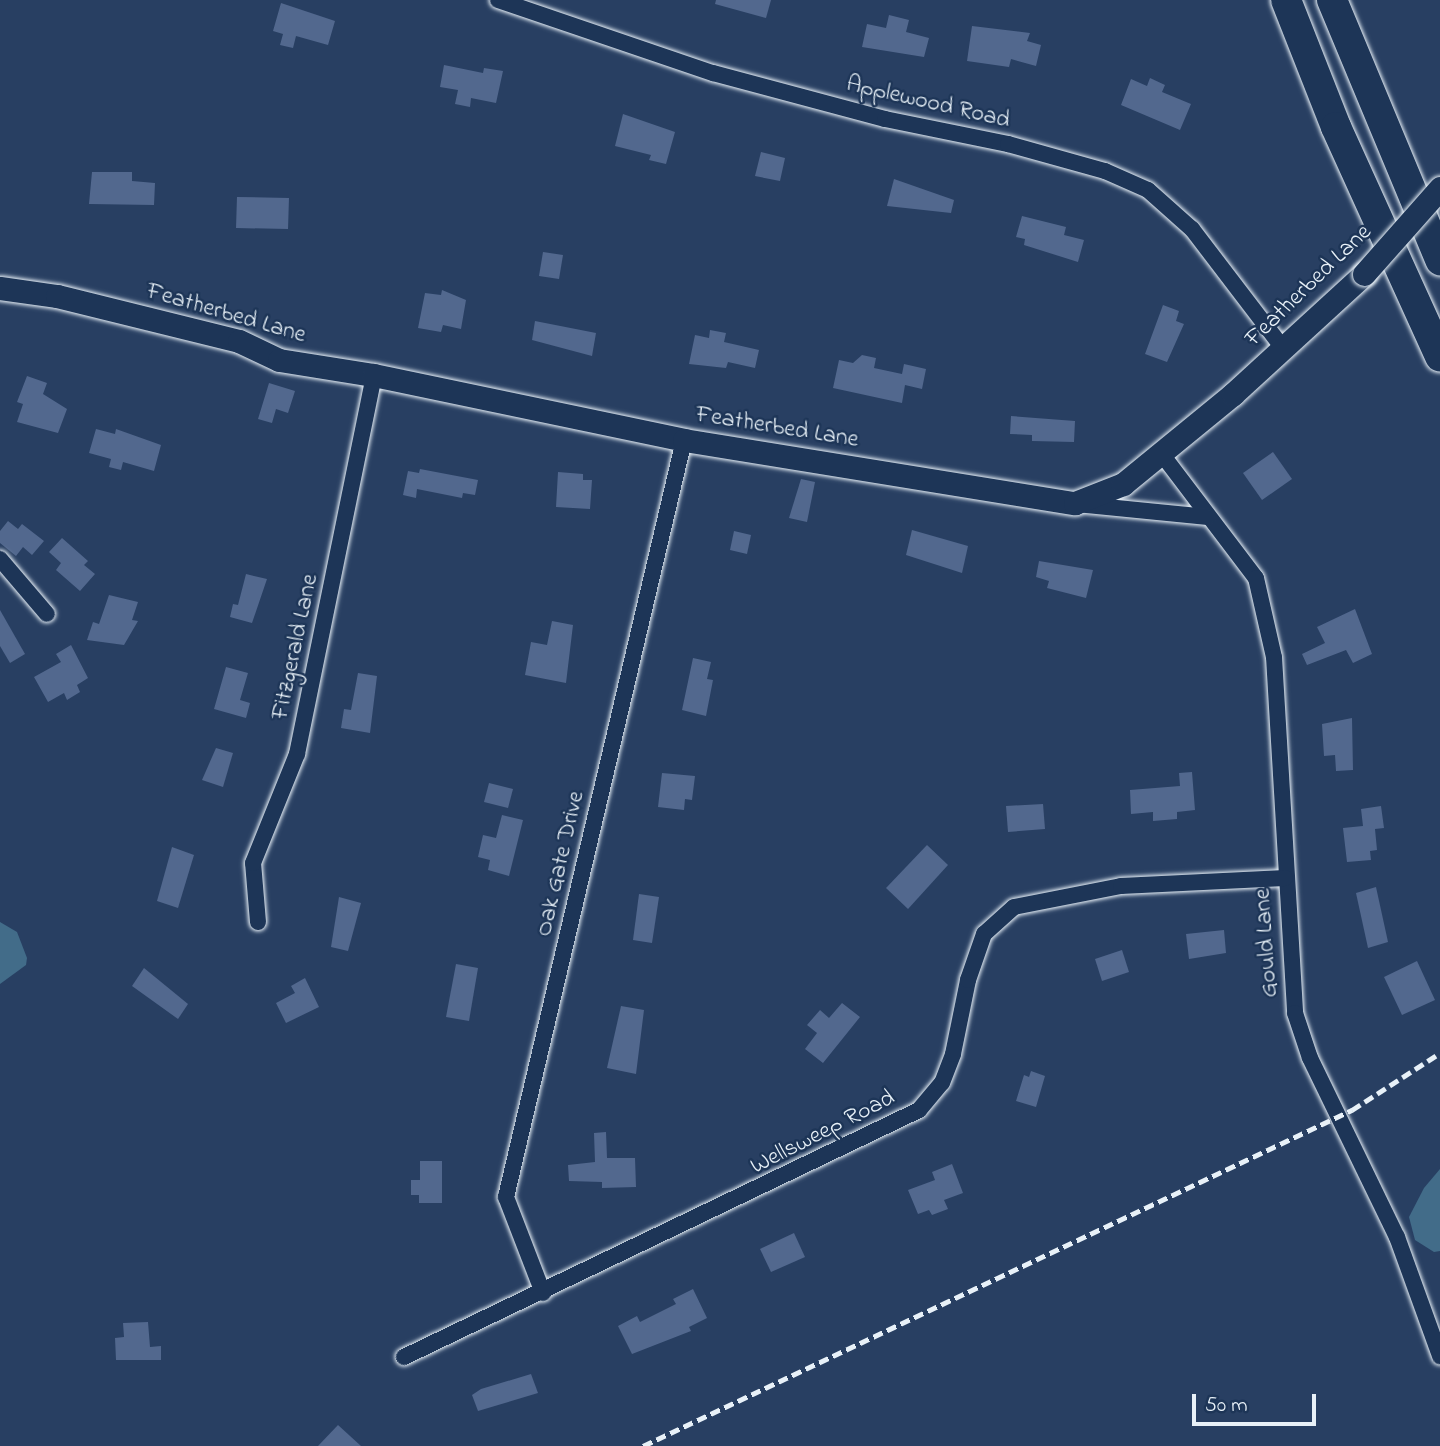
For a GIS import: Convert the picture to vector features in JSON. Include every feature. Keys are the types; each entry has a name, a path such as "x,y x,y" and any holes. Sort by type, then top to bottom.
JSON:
{"highway":[{"path":"1286,0 1336,127 1440,356"},
{"path":"1332,0 1440,260"}],"street":[{"name":"Applewood Road","path":"498,0 713,73 885,119 1008,144 1127,180 1148,190 1192,229 1283,348"},
{"name":"Featherbed Lane","path":"0,288 57,296 239,341 279,360 374,375 684,440 1075,503 1123,484 1283,348 1364,274 1440,188"},
{"name":"Fitzgerald Lane","path":"258,922 253,863 297,754 374,375"},
{"name":"Oak Gate Drive","path":"543,1293 506,1197 684,440"},
{"name":"Gould Lane","path":"1161,453 1207,517 1256,578 1274,657 1295,1013 1310,1058 1397,1237 1440,1356"},
{"path":"1075,503 1207,517"},
{"path":"0,559 47,614"},
{"name":"Wellsweep Road","path":"404,1357 543,1293 919,1111 942,1083 953,1054 968,980 984,934 1014,907 1121,886 1285,878"}],"water":[{"path":"0,922 17,932 27,958 26,965 0,984"},
{"path":"1440,1169 1440,1251 1434,1252 1415,1240 1409,1217 1424,1188"}],"building":[{"path":"716,0 771,0 766,18 715,4"},
{"path":"281,3 335,21 328,45 296,36 293,48 280,45 283,34 273,31"},
{"path":"889,15 909,20 906,32 929,38 924,57 862,47 867,24 886,28"},
{"path":"972,26 1030,33 1027,41 1041,45 1036,66 1011,59 1009,67 967,61"},
{"path":"444,65 483,73 484,68 503,71 496,103 471,98 470,107 455,104 458,90 440,87"},
{"path":"1150,78 1165,85 1162,92 1191,104 1180,130 1121,105 1131,79 1147,86"},
{"path":"623,114 675,132 666,164 649,160 651,155 615,146"},
{"path":"761,152 785,158 780,181 755,176"},
{"path":"92,172 132,172 132,181 155,183 154,205 89,204"},
{"path":"894,179 954,200 951,213 887,206"},
{"path":"237,197 289,198 288,229 236,228"},
{"path":"1022,216 1066,227 1064,235 1084,240 1078,262 1024,245 1025,239 1016,237"},
{"path":"543,252 563,255 559,279 539,276"},
{"path":"442,290 466,300 461,329 443,325 441,332 418,328 425,293 441,295"},
{"path":"1163,305 1179,311 1176,321 1184,324 1167,362 1145,354"},
{"path":"535,321 596,333 592,356 532,340"},
{"path":"710,330 726,333 724,342 759,350 755,368 728,362 726,368 689,364 695,335 709,338"},
{"path":"862,355 876,358 874,368 902,374 904,364 926,369 922,389 905,385 902,403 833,388 839,360 853,363"},
{"path":"27,376 47,383 43,394 67,409 58,433 17,422 23,404 17,402"},
{"path":"269,383 295,391 288,413 276,409 272,423 258,419"},
{"path":"1011,416 1075,421 1074,442 1032,441 1032,435 1010,434"},
{"path":"96,429 115,434 116,429 161,445 154,471 123,462 121,470 109,467 111,459 89,453"},
{"path":"1273,452 1292,479 1262,500 1243,473"},
{"path":"420,469 478,480 475,495 463,493 462,498 417,489 416,498 403,495 408,471 419,473"},
{"path":"558,472 583,474 583,480 592,480 590,509 556,507"},
{"path":"801,479 815,482 807,522 789,518"},
{"path":"8,521 18,529 22,524 44,541 32,555 23,547 16,556 0,543 0,531"},
{"path":"912,530 968,546 962,573 906,555"},
{"path":"734,531 751,535 747,554 730,550"},
{"path":"62,538 88,561 84,565 95,574 80,591 56,570 61,563 49,552"},
{"path":"1039,561 1093,570 1086,598 1047,588 1049,581 1036,577"},
{"path":"246,574 267,579 252,623 230,617 233,604 238,605"},
{"path":"109,595 138,602 132,620 138,621 124,645 87,640 93,622 99,624"},
{"path":"1355,609 1372,654 1353,663 1346,650 1307,665 1302,654 1325,643 1317,627"},
{"path":"0,610 25,654 10,663 0,646"},
{"path":"552,621 573,625 566,683 525,675 531,642 547,645"},
{"path":"71,645 88,678 77,685 80,692 67,700 64,693 48,702 34,677 61,662 56,654"},
{"path":"693,658 711,662 707,679 713,680 706,716 682,710"},
{"path":"226,667 248,673 240,700 250,703 246,718 214,709"},
{"path":"358,673 377,676 370,733 341,728 344,709 351,710"},
{"path":"1352,718 1353,770 1336,771 1335,755 1324,756 1322,724"},
{"path":"216,748 233,753 223,787 202,780"},
{"path":"1192,772 1195,810 1177,812 1177,819 1153,821 1153,812 1131,814 1130,790 1180,786 1179,773"},
{"path":"662,773 695,776 692,800 685,799 684,810 658,807"},
{"path":"489,783 513,789 508,808 484,802"},
{"path":"1043,804 1045,829 1008,832 1006,806"},
{"path":"1381,806 1384,828 1375,829 1377,850 1370,851 1371,860 1347,862 1343,828 1363,826 1361,809"},
{"path":"502,815 523,820 509,876 488,870 490,860 478,857 483,835 496,838"},
{"path":"927,845 948,865 908,909 886,888"},
{"path":"172,847 194,855 178,908 157,901"},
{"path":"1376,887 1388,942 1368,948 1356,893"},
{"path":"639,894 659,897 652,943 633,940"},
{"path":"339,897 361,903 348,951 331,947"},
{"path":"1224,930 1226,953 1189,959 1186,934"},
{"path":"1122,950 1129,972 1102,981 1095,959"},
{"path":"1417,961 1435,1000 1402,1015 1384,977"},
{"path":"456,964 478,968 469,1021 446,1017"},
{"path":"144,968 188,1004 178,1019 132,986"},
{"path":"305,978 319,1007 286,1023 276,1003 295,993 291,986"},
{"path":"842,1003 860,1017 823,1063 805,1049 817,1033 807,1025 820,1010 829,1018"},
{"path":"621,1006 644,1010 636,1074 607,1068"},
{"path":"1031,1071 1045,1076 1036,1107 1016,1101 1024,1075 1029,1077"},
{"path":"606,1132 607,1158 635,1158 636,1187 602,1188 602,1182 569,1181 568,1165 595,1162 594,1133"},
{"path":"420,1161 442,1161 442,1203 419,1203 419,1195 411,1195 411,1180 420,1180"},
{"path":"952,1164 963,1193 944,1200 948,1209 932,1215 929,1210 918,1214 908,1190 935,1180 932,1172"},
{"path":"794,1233 805,1257 771,1272 760,1249"},
{"path":"693,1289 707,1318 689,1327 691,1331 632,1354 618,1326 637,1316 640,1322 676,1304 673,1299"},
{"path":"148,1322 150,1347 161,1346 161,1360 116,1360 115,1338 124,1337 123,1323"},
{"path":"531,1374 538,1393 478,1411 472,1395 481,1389"},
{"path":"338,1425 361,1446 318,1446"}],"railway":[{"path":"643,1446 1352,1110 1440,1053"}]}
